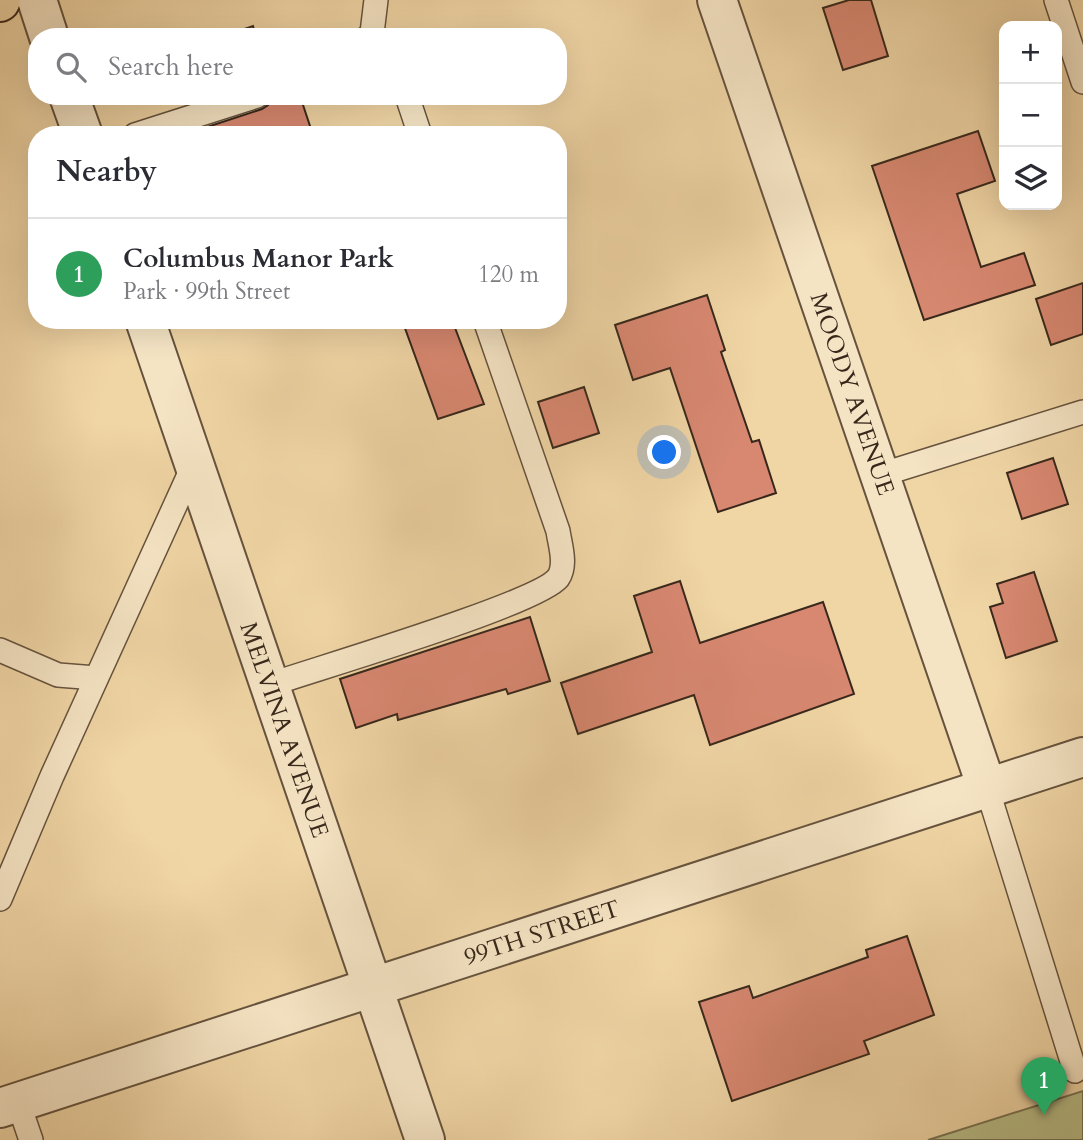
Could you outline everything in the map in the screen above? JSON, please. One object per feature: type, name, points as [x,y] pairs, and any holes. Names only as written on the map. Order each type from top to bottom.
[{"type":"street","points":[[37,0],[46,28]]},
{"type":"street","name":"MOODY AVENUE","points":[[717,0],[987,788]]},
{"type":"street","points":[[72,105],[80,126]]},
{"type":"street","name":"MELVINA AVENUE","points":[[148,329],[425,1140]]},
{"type":"street","name":"99TH STREET","points":[[9,1105],[1083,757]]},
{"type":"lane","points":[[373,28],[376,0]]},
{"type":"lane","points":[[1056,0],[1083,82]]},
{"type":"lane","points":[[163,126],[229,105]]},
{"type":"lane","points":[[410,105],[417,126]]},
{"type":"lane","points":[[269,685],[518,601],[557,579],[563,568],[558,531],[488,329]]},
{"type":"lane","points":[[880,475],[1083,412]]},
{"type":"lane","points":[[0,897],[194,464]]},
{"type":"lane","points":[[0,650],[58,675],[96,678]]},
{"type":"lane","points":[[987,788],[1075,1071]]},
{"type":"lane","points":[[9,1105],[31,1140]]},
{"type":"green space","points":[[1083,1091],[1083,1140],[928,1140]]},
{"type":"building","points":[[849,0],[871,0],[888,56],[843,70],[823,8]]},
{"type":"building","points":[[268,105],[303,105],[310,126],[210,126]]},
{"type":"building","points":[[978,131],[995,181],[957,194],[981,267],[1024,253],[1035,285],[924,320],[872,166]]},
{"type":"building","points":[[1083,283],[1083,334],[1051,345],[1036,299]]},
{"type":"building","points":[[707,295],[725,350],[721,352],[752,442],[759,440],[776,493],[718,512],[670,368],[633,380],[615,325]]},
{"type":"building","points":[[405,329],[455,329],[484,404],[438,419]]},
{"type":"building","points":[[584,387],[599,433],[553,448],[538,402]]},
{"type":"building","points":[[1053,458],[1068,504],[1022,519],[1007,473]]},
{"type":"building","points":[[1034,572],[1057,641],[1006,658],[990,607],[1003,603],[997,584]]},
{"type":"building","points":[[680,581],[700,643],[823,602],[854,694],[710,745],[694,695],[578,734],[561,683],[652,652],[634,596]]},
{"type":"building","points":[[530,617],[550,681],[508,694],[506,689],[398,720],[397,714],[356,728],[340,679]]},
{"type":"building","points":[[907,936],[934,1015],[864,1041],[869,1054],[732,1101],[699,1002],[749,986],[753,998],[868,957],[866,950]]},
{"type":"place","name":"Columbus Manor Park","points":[[1044,1115]]}]
